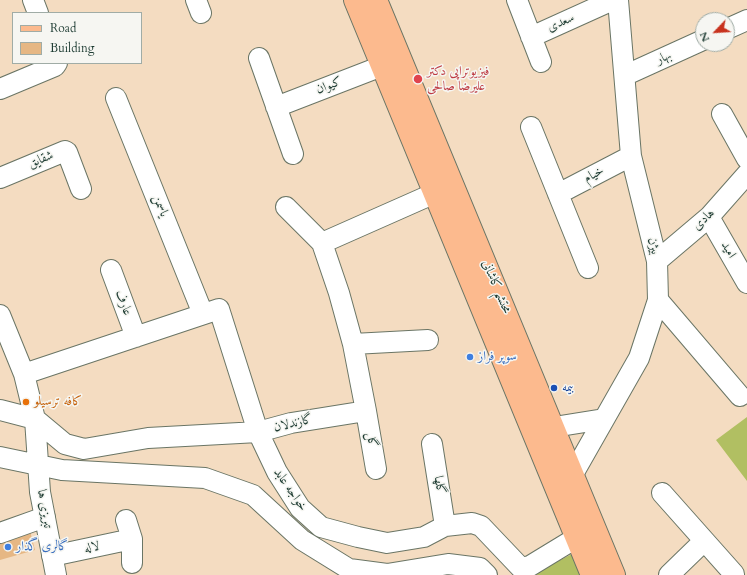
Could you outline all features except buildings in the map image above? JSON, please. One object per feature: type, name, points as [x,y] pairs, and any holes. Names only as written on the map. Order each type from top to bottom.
[{"type":"main road","name":"محتشم کاشانی","points":[[355,0],[592,575]]},
{"type":"main road","name":"محتشم کاشانی","points":[[376,0],[614,575]]},
{"type":"street","points":[[33,0],[38,12]]},
{"type":"street","points":[[517,0],[541,62]]},
{"type":"street","name":"سعدی","points":[[531,37],[613,0]]},
{"type":"street","name":"بیژن","points":[[573,474],[639,358],[658,300],[657,261],[630,156],[626,75],[618,0]]},
{"type":"street","points":[[735,25],[747,20]]},
{"type":"street","name":"بهار","points":[[626,75],[695,44]]},
{"type":"street","points":[[259,58],[293,154]]},
{"type":"street","points":[[0,89],[57,64]]},
{"type":"street","name":"کیوان","points":[[276,107],[382,66]]},
{"type":"street","name":"یاسمن","points":[[116,98],[203,314]]},
{"type":"street","points":[[722,114],[747,159]]},
{"type":"street","points":[[531,127],[588,268]]},
{"type":"street","name":"شقایق","points":[[0,178],[65,150],[81,189]]},
{"type":"street","name":"خیام","points":[[558,194],[630,156]]},
{"type":"street","name":"هادی","points":[[657,261],[709,217],[747,174]]},
{"type":"street","points":[[322,243],[435,193]]},
{"type":"street","points":[[286,207],[322,243],[339,293],[353,344],[366,411]]},
{"type":"street","name":"امید","points":[[709,217],[747,283]]},
{"type":"street","name":"عارف","points":[[111,270],[136,336]]},
{"type":"street","points":[[658,300],[740,396]]},
{"type":"street","name":"گازندلان","points":[[24,374],[217,309],[220,311],[258,432],[291,423],[366,411]]},
{"type":"street","name":"تبریزی ها","points":[[0,315],[24,374],[35,419],[37,466],[40,492],[54,566]]},
{"type":"street","points":[[353,344],[428,340]]},
{"type":"street","points":[[0,410],[35,419],[65,444],[84,449],[148,438],[258,432]]},
{"type":"street","name":"گل","points":[[366,411],[376,469]]},
{"type":"street","points":[[554,427],[604,419]]},
{"type":"street","name":"خواجه عابد","points":[[258,432],[277,472],[300,508],[321,527],[387,543],[424,537],[445,526],[472,523],[481,526],[521,568],[530,566],[576,538]]},
{"type":"street","name":"گلها","points":[[432,444],[445,526]]},
{"type":"street","name":"خواجه عابد","points":[[0,457],[37,466],[108,474],[205,478],[253,495],[302,540],[349,569],[387,574],[422,571],[448,564],[480,568],[487,575]]},
{"type":"street","points":[[662,493],[734,574]]},
{"type":"street","points":[[0,533],[45,517]]},
{"type":"street","points":[[126,520],[132,540],[132,563]]},
{"type":"street","points":[[422,571],[424,537]]},
{"type":"street","name":"لاله","points":[[54,566],[132,540]]},
{"type":"street","points":[[669,575],[704,541]]},
{"type":"green space","points":[[747,417],[747,481],[716,440]]},
{"type":"green space","points":[[572,554],[580,575],[531,575]]},
{"type":"place","name":"فیزیوتراپی دکتر علیرضا صالحی","points":[[418,79]]},
{"type":"place","name":"سوپر فراز","points":[[470,357]]},
{"type":"place","name":"بیمه","points":[[554,388]]},
{"type":"place","name":"کافه ترسیلو","points":[[26,402]]},
{"type":"place","name":"گالری گذار","points":[[8,547]]}]
